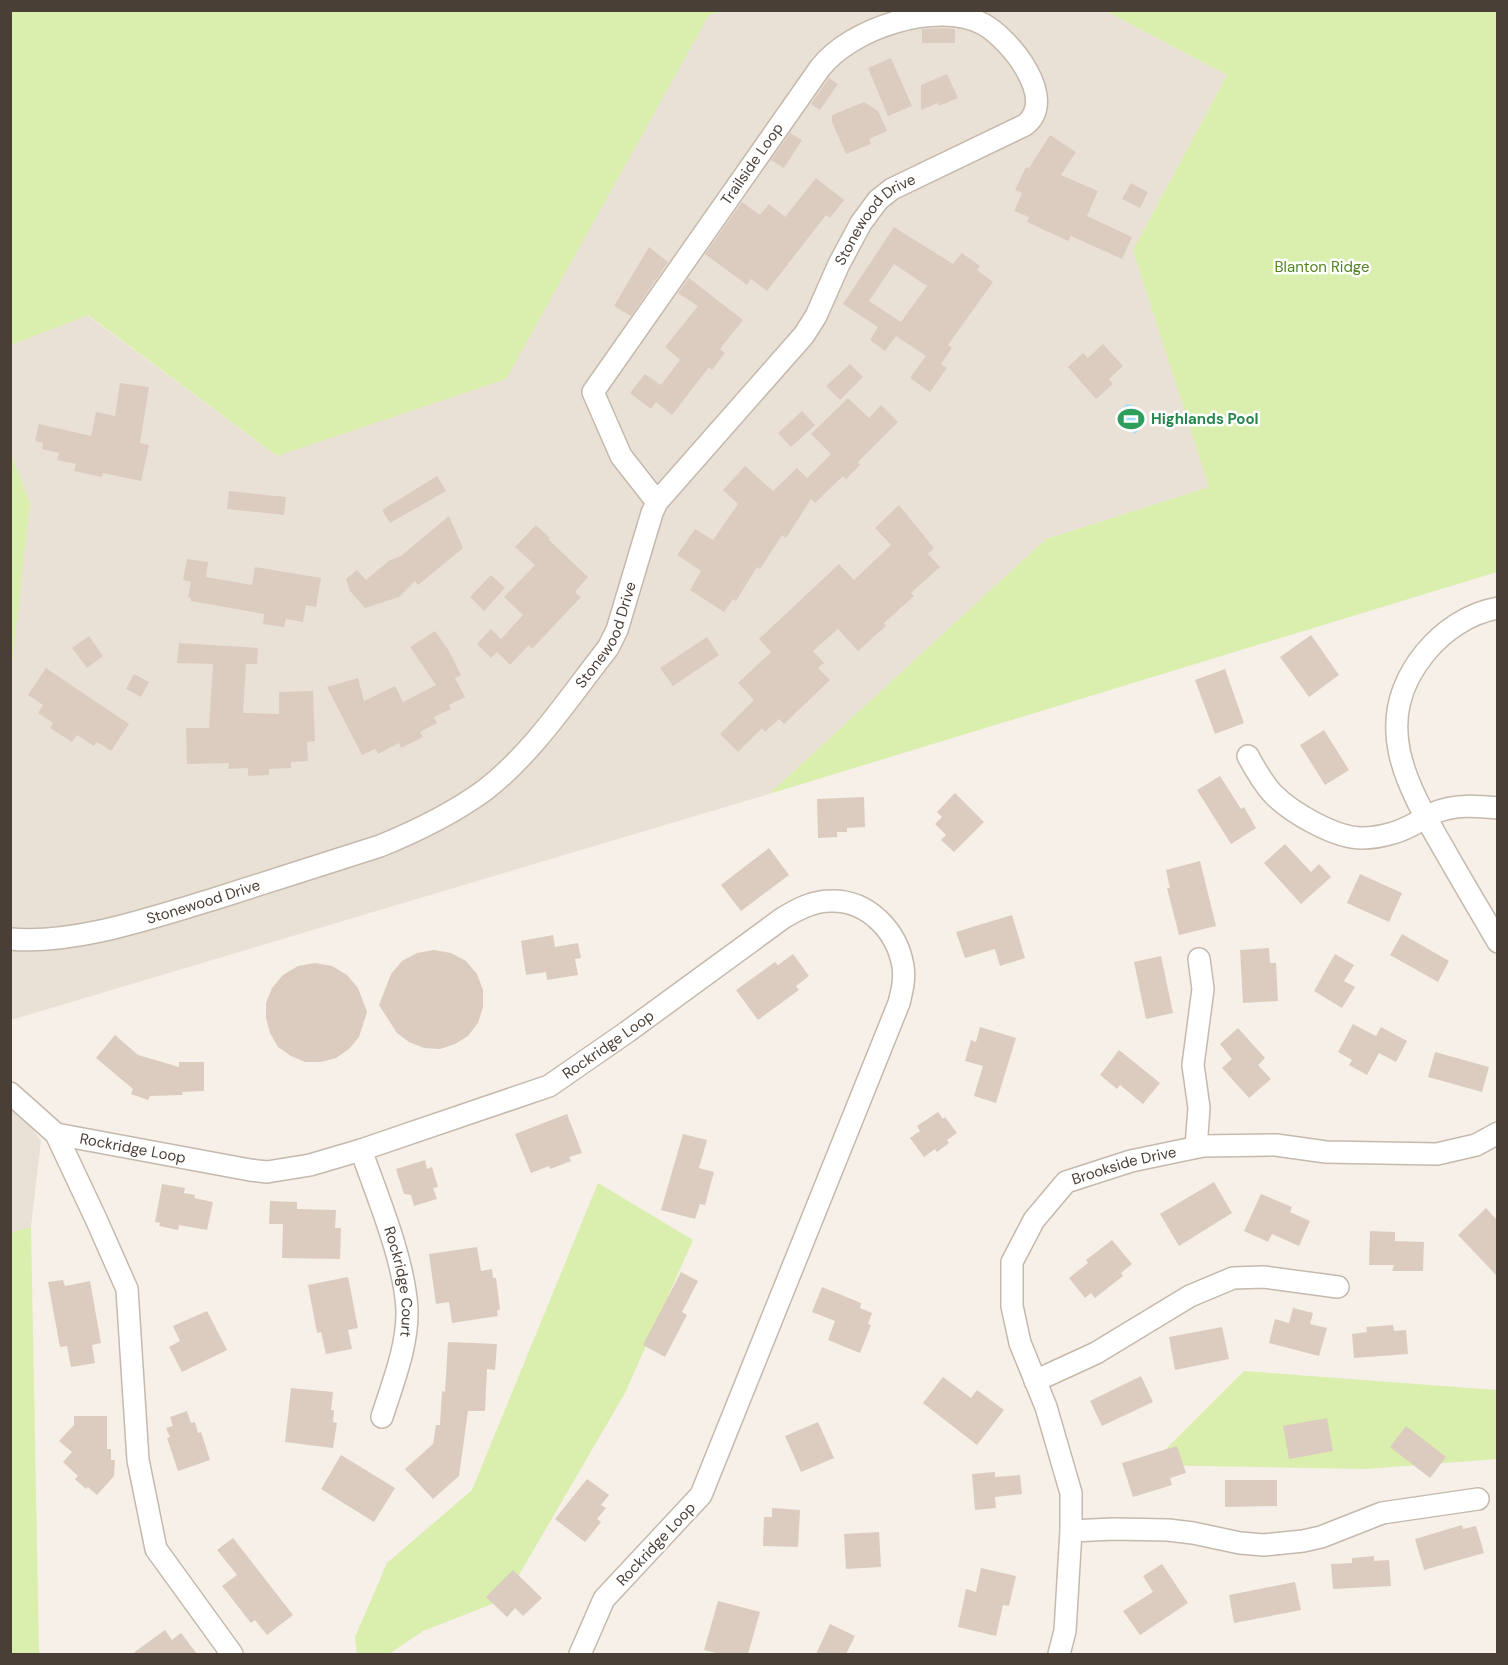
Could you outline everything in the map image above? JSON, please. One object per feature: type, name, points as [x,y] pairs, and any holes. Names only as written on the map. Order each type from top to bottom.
[{"type":"street","name":"Trailside Loop","points":[[657,502],[621,456],[593,392],[826,61],[858,37],[892,23],[935,14],[951,14],[969,18],[982,23],[1013,48],[1035,90],[1037,98],[1035,112]]},
{"type":"street","name":"Stonewood Drive","points":[[10,939],[59,937],[109,929],[380,846],[413,833],[453,812],[487,788],[527,750],[608,648],[616,630],[657,502],[804,335],[816,316],[851,241],[878,200],[892,189],[1025,125],[1035,112]]},
{"type":"street","points":[[1497,608],[1467,619],[1436,642],[1414,669],[1401,700],[1397,724],[1398,751],[1412,790],[1497,942]]},
{"type":"street","points":[[1248,756],[1265,784],[1285,804],[1318,824],[1345,835],[1360,838],[1377,837],[1406,829],[1444,810],[1457,807],[1497,808]]},
{"type":"street","name":"Rockridge Loop","points":[[56,1134],[267,1172],[309,1165],[361,1150],[549,1086],[783,918],[801,908],[832,901],[852,905],[883,923],[893,938],[903,968],[903,985],[898,1003],[700,1496],[604,1599],[580,1654]]},
{"type":"street","points":[[1196,1148],[1199,1108],[1193,1065],[1203,989],[1199,959]]},
{"type":"street","points":[[10,1093],[56,1134]]},
{"type":"street","name":"Brookside Drive","points":[[1059,1654],[1065,1631],[1071,1492],[1046,1407],[1020,1343],[1011,1306],[1012,1262],[1034,1220],[1066,1182],[1131,1161],[1196,1148],[1276,1145],[1326,1152],[1437,1154],[1476,1145],[1497,1133]]},
{"type":"street","name":"Rockridge Loop","points":[[56,1134],[127,1289],[138,1460],[156,1549],[232,1654]]},
{"type":"street","points":[[83,1192],[78,1155],[87,1149],[119,1146]]},
{"type":"street","name":"Rockridge Court","points":[[361,1150],[398,1260],[407,1310],[402,1354],[382,1417]]},
{"type":"street","points":[[1035,1381],[1096,1353],[1190,1296],[1233,1278],[1264,1277],[1338,1287]]},
{"type":"street","points":[[1071,1531],[1168,1530],[1264,1545],[1321,1537],[1382,1513],[1478,1499]]},
{"type":"shaded area","points":[[723,11],[1106,11],[1227,75],[1133,250],[1210,487],[1046,539],[769,794],[11,1020],[10,673],[30,503],[11,453],[11,345],[87,315],[277,456],[709,15]]},
{"type":"shaded area","points":[[10,1103],[41,1141],[31,1227],[11,1233]]},
{"type":"green space","points":[[11,10],[723,11],[709,15],[506,379],[277,456],[88,315],[11,345]]},
{"type":"green space","name":"Blanton Ridge","points":[[1106,11],[1497,11],[1497,572],[769,794],[1046,539],[1209,487],[1133,250],[1227,75]]},
{"type":"green space","points":[[11,453],[30,503],[11,673]]},
{"type":"green space","points":[[598,1183],[693,1240],[625,1393],[505,1599],[423,1631],[389,1654],[357,1654],[355,1637],[387,1563],[472,1490]]},
{"type":"green space","points":[[31,1227],[39,1654],[11,1654],[10,1233]]},
{"type":"green space","points":[[1244,1371],[1497,1390],[1497,1459],[1366,1469],[1150,1465]]},
{"type":"water","name":"Highlands Pool","points":[[1127,404],[1135,406],[1135,413],[1145,425],[1135,434],[1116,413]]},
{"type":"building","points":[[922,29],[955,29],[955,43],[922,43]]},
{"type":"building","points":[[891,58],[912,106],[888,116],[868,68]]},
{"type":"building","points":[[947,74],[958,98],[921,110],[921,85]]},
{"type":"building","points":[[829,78],[838,84],[820,110],[811,104]]},
{"type":"building","points":[[864,102],[878,111],[887,131],[869,139],[871,144],[846,154],[832,122],[832,115]]},
{"type":"building","points":[[790,133],[802,140],[784,168],[771,160]]},
{"type":"building","points":[[1050,135],[1076,152],[1061,175],[1098,191],[1087,216],[1132,237],[1122,259],[1071,236],[1068,241],[1027,222],[1029,217],[1014,211],[1022,193],[1015,190],[1026,167],[1029,168]]},
{"type":"building","points":[[816,178],[844,200],[830,218],[826,215],[767,291],[751,279],[747,285],[705,254],[742,202],[760,215],[769,204],[785,217]]},
{"type":"building","points":[[1131,183],[1148,192],[1140,208],[1122,199]]},
{"type":"building","points":[[894,227],[953,264],[962,253],[980,266],[977,270],[993,282],[948,345],[952,348],[941,364],[947,368],[930,392],[910,378],[926,356],[896,336],[885,351],[870,340],[878,327],[843,304]],"holes":[[[894,264],[927,286],[901,322],[869,301]]]},
{"type":"building","points":[[649,247],[668,262],[631,316],[614,306]]},
{"type":"building","points":[[689,278],[743,320],[720,349],[725,353],[712,370],[709,367],[672,415],[656,402],[651,409],[630,393],[645,374],[661,385],[680,360],[665,347],[698,306],[678,293]]},
{"type":"building","points":[[1103,344],[1123,366],[1109,379],[1113,384],[1096,399],[1068,367],[1083,353],[1088,358]]},
{"type":"building","points":[[850,364],[863,377],[840,400],[826,386]]},
{"type":"building","points":[[120,383],[149,387],[140,443],[149,445],[141,481],[103,473],[102,477],[74,471],[76,464],[57,460],[59,453],[42,449],[43,443],[35,441],[39,424],[91,436],[96,412],[115,416]]},
{"type":"building","points":[[848,398],[869,418],[881,405],[898,422],[858,462],[860,465],[846,479],[843,476],[815,503],[811,499],[786,538],[782,535],[760,569],[757,567],[736,601],[733,599],[724,612],[690,590],[701,571],[677,555],[695,529],[713,540],[738,504],[723,490],[745,466],[773,491],[797,468],[807,478],[831,454],[811,434]]},
{"type":"building","points":[[802,411],[815,425],[791,447],[778,433]]},
{"type":"building","points":[[437,476],[446,491],[390,523],[382,510]]},
{"type":"building","points":[[229,491],[286,497],[284,515],[227,509]]},
{"type":"building","points":[[899,505],[934,548],[928,554],[940,567],[911,593],[914,596],[858,651],[838,629],[813,651],[824,663],[818,668],[830,680],[784,724],[779,719],[765,732],[762,728],[738,752],[720,734],[754,700],[738,683],[771,652],[759,639],[839,564],[854,580],[891,545],[875,528]]},
{"type":"building","points":[[449,516],[463,548],[418,585],[415,581],[399,597],[365,608],[350,591],[346,579],[357,570],[366,580],[390,560],[401,556]]},
{"type":"building","points":[[536,525],[588,577],[575,592],[581,597],[532,649],[529,645],[510,665],[497,652],[491,658],[477,644],[491,629],[501,639],[523,615],[504,597],[535,565],[515,547]]},
{"type":"building","points":[[187,559],[208,562],[206,577],[252,585],[255,567],[321,578],[316,607],[306,605],[303,622],[286,619],[284,627],[263,624],[264,614],[191,601],[188,597],[191,582],[183,580]]},
{"type":"building","points":[[491,575],[505,588],[484,611],[470,597]]},
{"type":"building","points":[[435,631],[449,651],[461,675],[455,678],[465,697],[449,705],[451,709],[434,717],[437,723],[420,732],[423,737],[401,748],[399,743],[378,754],[375,749],[362,755],[327,687],[358,678],[364,701],[395,686],[403,702],[436,685],[410,647]]},
{"type":"building","points":[[1311,635],[1339,675],[1309,697],[1280,657]]},
{"type":"building","points":[[89,636],[103,656],[87,668],[72,648]]},
{"type":"building","points":[[707,637],[719,655],[673,686],[660,668]]},
{"type":"building","points":[[179,643],[258,648],[257,664],[246,664],[243,713],[279,714],[279,692],[313,691],[315,741],[307,742],[308,761],[291,762],[291,768],[269,769],[269,775],[248,776],[248,768],[228,769],[229,763],[187,764],[186,728],[209,728],[213,664],[177,663]]},
{"type":"building","points":[[46,668],[129,724],[111,751],[97,742],[94,746],[77,735],[72,742],[50,728],[53,723],[38,713],[43,705],[28,695]]},
{"type":"building","points":[[1225,669],[1244,723],[1215,734],[1195,680]]},
{"type":"building","points":[[134,674],[149,682],[141,697],[126,689]]},
{"type":"building","points":[[1324,730],[1349,770],[1325,785],[1300,745]]},
{"type":"building","points":[[1220,776],[1241,809],[1244,807],[1256,828],[1231,844],[1197,790]]},
{"type":"building","points":[[955,793],[984,822],[954,852],[941,840],[946,835],[935,824],[942,817],[937,812]]},
{"type":"building","points":[[864,797],[865,827],[847,828],[847,832],[837,832],[837,837],[818,838],[817,799]]},
{"type":"building","points":[[1285,844],[1311,872],[1319,864],[1331,877],[1301,904],[1264,863]]},
{"type":"building","points":[[769,848],[789,875],[741,911],[721,885]]},
{"type":"building","points":[[1200,861],[1216,926],[1179,935],[1167,888],[1170,888],[1166,870]]},
{"type":"building","points":[[1360,874],[1402,893],[1389,922],[1347,903]]},
{"type":"building","points":[[1012,915],[1025,958],[1000,966],[995,949],[965,958],[956,932]]},
{"type":"building","points":[[1402,934],[1449,961],[1438,982],[1390,955]]},
{"type":"building","points":[[553,935],[555,947],[578,943],[581,958],[575,959],[578,975],[547,980],[546,972],[526,975],[521,941]]},
{"type":"building","points":[[1269,948],[1270,963],[1276,963],[1278,1001],[1243,1003],[1240,950]]},
{"type":"building","points":[[434,950],[451,953],[466,961],[477,974],[483,990],[483,1007],[478,1023],[468,1036],[440,1049],[424,1048],[409,1042],[397,1033],[379,1005],[391,974],[402,961],[417,953]]},
{"type":"building","points":[[793,954],[809,976],[796,986],[799,990],[758,1020],[736,990],[775,962],[778,965]]},
{"type":"building","points":[[1335,954],[1354,965],[1344,981],[1355,987],[1342,1008],[1314,991]]},
{"type":"building","points":[[1161,956],[1173,1013],[1146,1019],[1134,962]]},
{"type":"building","points":[[315,963],[332,966],[347,975],[358,988],[367,1012],[359,1037],[349,1049],[336,1058],[321,1062],[305,1062],[278,1047],[270,1033],[266,1018],[266,1003],[272,988],[283,975],[298,966]]},
{"type":"building","points":[[1353,1024],[1376,1036],[1381,1027],[1407,1041],[1396,1062],[1379,1053],[1367,1075],[1349,1065],[1352,1060],[1338,1052]]},
{"type":"building","points":[[980,1027],[1016,1038],[996,1103],[974,1096],[983,1066],[965,1061],[971,1040],[976,1042]]},
{"type":"building","points":[[1238,1028],[1265,1058],[1258,1065],[1271,1079],[1249,1098],[1222,1068],[1232,1059],[1220,1044]]},
{"type":"building","points":[[115,1035],[138,1055],[179,1067],[179,1062],[204,1062],[204,1091],[182,1092],[183,1095],[150,1096],[148,1100],[131,1094],[133,1089],[96,1058]]},
{"type":"building","points":[[1119,1050],[1160,1083],[1143,1104],[1120,1085],[1117,1089],[1100,1075]]},
{"type":"building","points":[[1435,1052],[1489,1067],[1482,1092],[1428,1077]]},
{"type":"building","points":[[938,1112],[943,1119],[945,1117],[957,1133],[947,1140],[949,1143],[937,1152],[935,1149],[924,1157],[910,1138],[920,1131],[917,1126]]},
{"type":"building","points":[[567,1114],[582,1153],[569,1157],[571,1161],[531,1173],[515,1134]]},
{"type":"building","points":[[683,1134],[707,1140],[699,1168],[714,1172],[705,1205],[700,1204],[695,1219],[661,1210]]},
{"type":"building","points":[[425,1160],[427,1169],[432,1167],[438,1187],[433,1188],[437,1199],[414,1206],[411,1195],[404,1194],[396,1169]]},
{"type":"building","points":[[1214,1182],[1232,1213],[1179,1246],[1160,1214]]},
{"type":"building","points":[[162,1184],[185,1188],[184,1193],[195,1195],[194,1198],[213,1202],[207,1230],[179,1225],[178,1230],[159,1226],[160,1223],[155,1222]]},
{"type":"building","points":[[1261,1194],[1292,1207],[1290,1212],[1310,1221],[1299,1246],[1272,1234],[1268,1242],[1244,1231]]},
{"type":"building","points":[[270,1201],[297,1202],[297,1209],[336,1210],[335,1228],[341,1228],[340,1259],[282,1258],[283,1224],[269,1224]]},
{"type":"building","points":[[1486,1208],[1497,1220],[1497,1276],[1458,1235]]},
{"type":"building","points":[[1370,1231],[1395,1232],[1395,1241],[1424,1242],[1423,1271],[1392,1271],[1394,1265],[1369,1265]]},
{"type":"building","points":[[1112,1240],[1132,1264],[1121,1273],[1123,1276],[1095,1298],[1091,1293],[1085,1298],[1069,1278],[1088,1263],[1086,1260]]},
{"type":"building","points":[[477,1247],[481,1271],[492,1269],[493,1278],[496,1278],[500,1309],[497,1311],[498,1316],[452,1323],[449,1302],[436,1304],[429,1254]]},
{"type":"building","points":[[681,1272],[698,1281],[682,1312],[687,1315],[665,1357],[643,1345]]},
{"type":"building","points":[[348,1277],[358,1328],[348,1330],[352,1349],[326,1354],[321,1332],[317,1333],[308,1285]]},
{"type":"building","points":[[63,1280],[65,1286],[90,1281],[101,1343],[92,1345],[95,1363],[71,1367],[67,1346],[60,1347],[48,1282]]},
{"type":"building","points":[[822,1287],[861,1303],[860,1308],[872,1313],[868,1324],[871,1325],[860,1353],[828,1340],[835,1321],[812,1312]]},
{"type":"building","points":[[1293,1308],[1313,1313],[1310,1324],[1327,1328],[1319,1356],[1269,1343],[1275,1319],[1289,1323]]},
{"type":"building","points":[[207,1311],[227,1350],[182,1372],[169,1347],[180,1341],[173,1326]]},
{"type":"building","points":[[1393,1325],[1394,1331],[1406,1330],[1408,1354],[1354,1358],[1352,1334],[1367,1332],[1366,1327]]},
{"type":"building","points":[[1222,1327],[1229,1359],[1175,1370],[1169,1337]]},
{"type":"building","points":[[448,1342],[497,1344],[495,1370],[487,1369],[485,1411],[468,1411],[459,1476],[433,1499],[405,1469],[433,1444],[436,1425],[440,1425],[442,1391],[445,1392]]},
{"type":"building","points":[[1141,1376],[1153,1402],[1102,1426],[1090,1401]]},
{"type":"building","points":[[943,1377],[971,1398],[977,1390],[1004,1410],[977,1445],[923,1403]]},
{"type":"building","points":[[291,1388],[333,1392],[331,1410],[334,1410],[333,1422],[337,1423],[333,1448],[285,1442]]},
{"type":"building","points":[[187,1411],[191,1423],[195,1422],[198,1433],[201,1432],[210,1460],[178,1471],[166,1428],[173,1426],[170,1417]]},
{"type":"building","points":[[74,1416],[107,1416],[107,1449],[111,1449],[111,1460],[115,1460],[114,1476],[97,1495],[75,1479],[78,1476],[63,1462],[72,1452],[59,1441],[74,1425]]},
{"type":"building","points":[[1327,1418],[1333,1451],[1289,1459],[1283,1426]]},
{"type":"building","points":[[818,1422],[834,1458],[801,1472],[785,1436]]},
{"type":"building","points":[[1406,1426],[1446,1457],[1430,1478],[1390,1447]]},
{"type":"building","points":[[1177,1446],[1186,1473],[1170,1478],[1172,1485],[1133,1497],[1122,1463]]},
{"type":"building","points":[[341,1455],[395,1488],[374,1522],[321,1489]]},
{"type":"building","points":[[995,1472],[995,1477],[1020,1475],[1022,1494],[995,1497],[996,1508],[975,1510],[972,1474]]},
{"type":"building","points":[[587,1479],[609,1495],[601,1505],[606,1508],[597,1519],[601,1522],[585,1542],[555,1519]]},
{"type":"building","points":[[1225,1480],[1277,1480],[1277,1506],[1225,1507]]},
{"type":"building","points":[[772,1508],[800,1510],[798,1547],[763,1546],[764,1517],[772,1517]]},
{"type":"building","points":[[1462,1525],[1463,1529],[1476,1526],[1484,1553],[1424,1570],[1415,1539]]},
{"type":"building","points":[[879,1532],[881,1567],[846,1569],[844,1534]]},
{"type":"building","points":[[233,1538],[293,1615],[267,1635],[255,1620],[251,1623],[222,1586],[237,1575],[217,1550]]},
{"type":"building","points":[[1374,1556],[1374,1561],[1389,1560],[1391,1586],[1333,1589],[1331,1564],[1352,1563],[1352,1558]]},
{"type":"building","points":[[1162,1564],[1188,1603],[1140,1635],[1123,1611],[1153,1592],[1143,1576]]},
{"type":"building","points":[[981,1568],[1016,1576],[1009,1606],[1003,1605],[996,1636],[958,1627],[966,1589],[976,1592]]},
{"type":"building","points":[[513,1570],[542,1598],[523,1616],[515,1608],[507,1617],[486,1597]]},
{"type":"building","points":[[1295,1582],[1301,1610],[1234,1623],[1229,1595]]},
{"type":"building","points":[[718,1601],[760,1612],[748,1654],[720,1654],[704,1650]]},
{"type":"building","points":[[830,1624],[855,1636],[846,1654],[816,1654]]},
{"type":"building","points":[[165,1630],[172,1640],[181,1633],[197,1654],[132,1654]]},
{"type":"place","name":"Highlands Pool","points":[[1131,419]]}]
